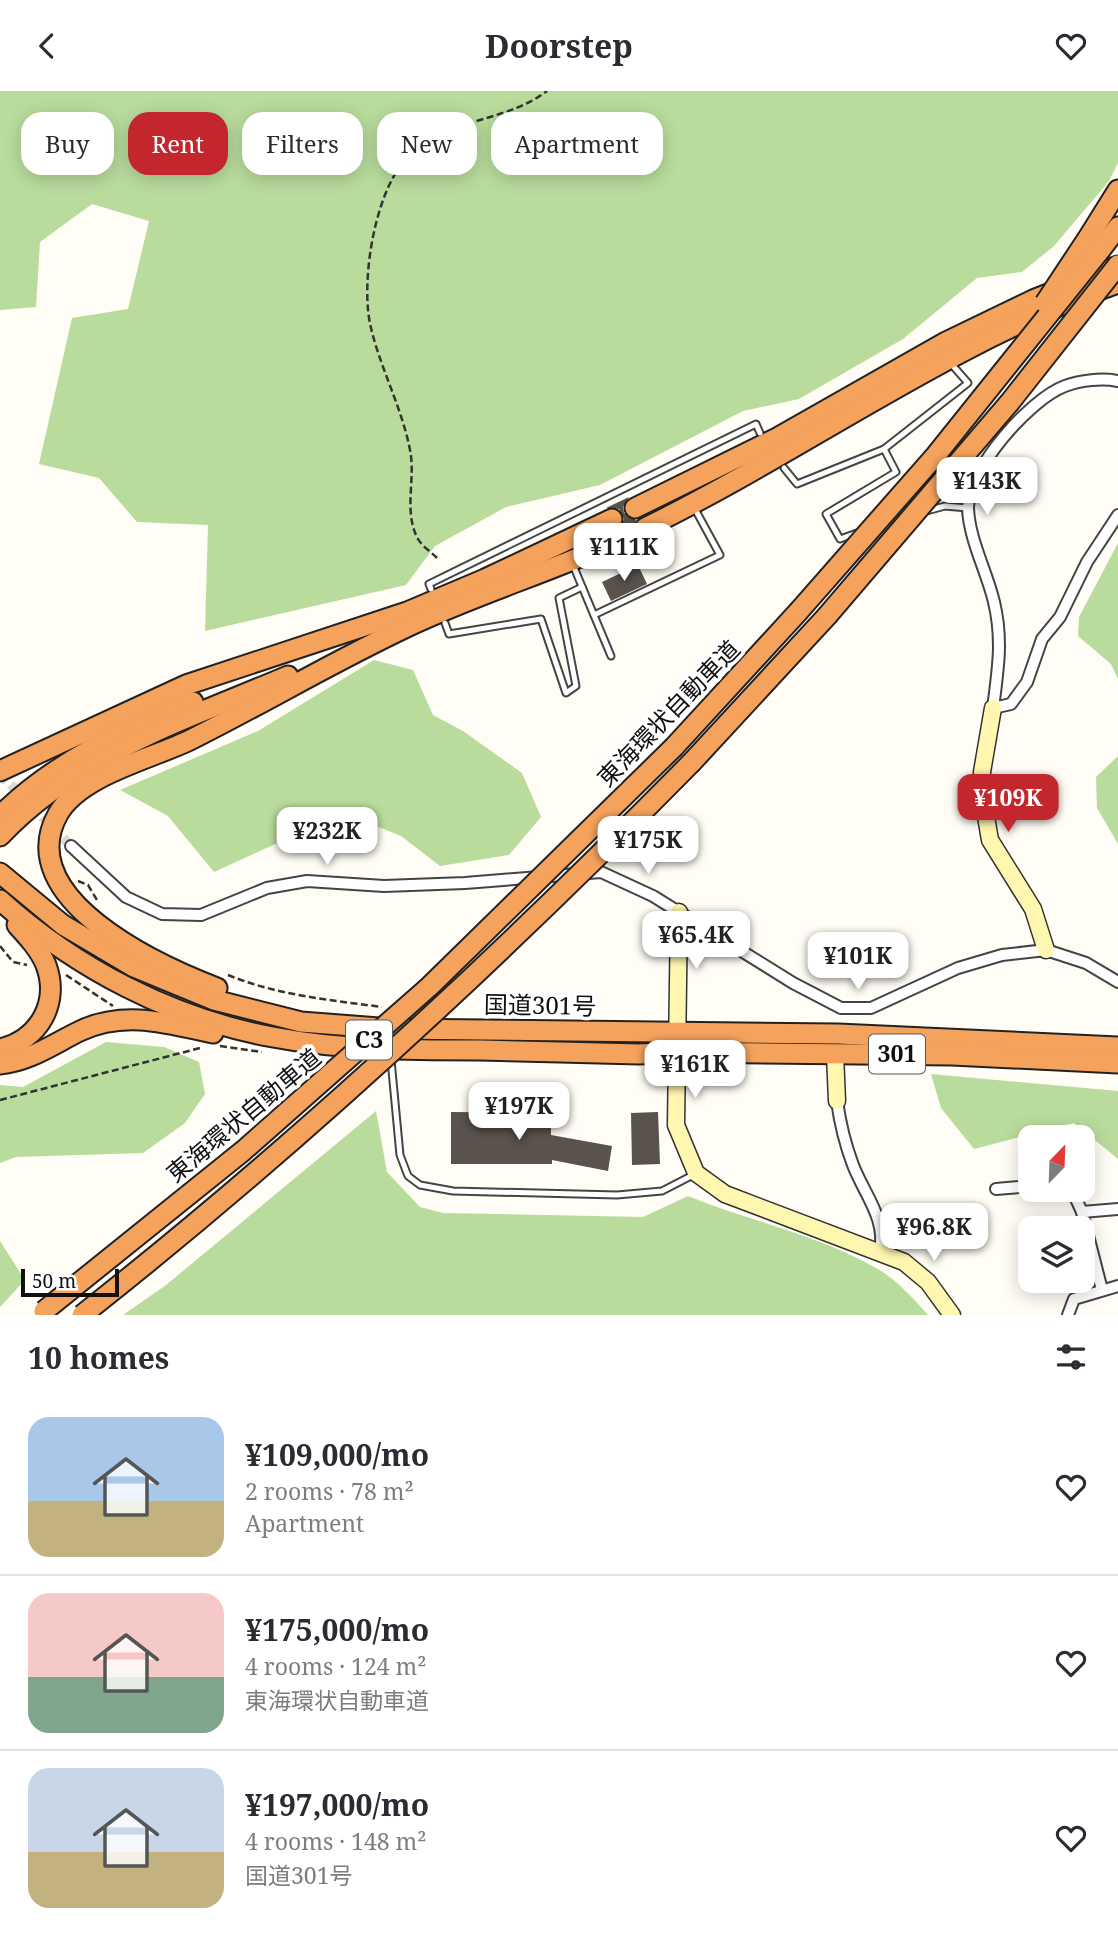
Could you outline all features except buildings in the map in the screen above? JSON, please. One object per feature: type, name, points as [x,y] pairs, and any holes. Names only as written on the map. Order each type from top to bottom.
[{"type":"highway","points":[[1095,244],[1118,190]]},
{"type":"highway","name":"東海環状自動車道","points":[[42,1313],[243,1151],[411,1003],[674,747],[798,613],[936,455],[1095,244],[1118,227]]},
{"type":"highway","points":[[635,508],[766,444],[946,342],[1033,300],[1118,265]]},
{"type":"highway","name":"東海環状自動車道","points":[[82,1315],[262,1168],[439,1011],[692,762],[827,617],[969,451],[1118,265]]},
{"type":"highway","points":[[1070,327],[1118,272]]},
{"type":"highway","points":[[645,528],[693,505],[952,355],[1024,321],[1118,283]]},
{"type":"highway","points":[[0,836],[44,794],[107,755],[409,618],[612,519]]},
{"type":"highway","points":[[0,771],[186,684],[409,618],[572,562],[622,539]]},
{"type":"highway","points":[[0,816],[47,775],[100,743],[409,618]]},
{"type":"highway","points":[[409,618],[194,738],[90,784],[64,804],[57,816],[49,843],[50,857],[59,884],[92,919],[136,948],[195,979],[265,1005],[320,1018],[453,1029]]},
{"type":"highway","name":"国道301号","points":[[0,873],[63,925],[110,955],[160,979],[214,1000],[271,1017],[360,1028],[677,1030],[976,1039],[1118,1047]]},
{"type":"highway","name":"国道301号","points":[[0,900],[85,963],[174,1007],[261,1035],[353,1048],[639,1054],[676,1052],[952,1055],[1118,1063]]},
{"type":"highway","points":[[0,909],[37,950],[45,963],[51,989],[50,1001],[40,1024],[22,1041],[0,1049]]},
{"type":"highway","points":[[0,1064],[29,1057],[96,1024],[128,1018],[268,1043],[353,1048]]},
{"type":"street","points":[[1046,950],[1033,909],[990,840],[982,793],[982,772],[1002,643],[994,601],[968,507],[976,478],[1028,408],[1065,386],[1104,379],[1118,381]]},
{"type":"street","points":[[993,708],[1011,704],[1027,682],[1042,639],[1065,609],[1087,562],[1118,515]]},
{"type":"street","points":[[71,846],[126,897],[162,914],[201,915],[267,888],[307,881],[384,886],[466,883],[601,872],[679,912],[793,983],[841,1008],[871,1008],[958,968],[1002,954],[1046,950],[1086,963],[1118,982]]},
{"type":"street","points":[[679,912],[676,1125],[696,1173],[724,1194],[904,1262],[928,1282],[952,1315]]},
{"type":"street","points":[[835,1053],[840,1124],[853,1165],[879,1218],[883,1238],[880,1252]]},
{"type":"street","points":[[996,1189],[1018,1186]]},
{"type":"street","points":[[1077,1202],[1102,1290]]},
{"type":"street","points":[[1082,1212],[1118,1209]]},
{"type":"street","points":[[1068,1315],[1074,1299],[1118,1286]]},
{"type":"lane","points":[[784,468],[797,484],[884,449],[968,383],[954,367]]},
{"type":"lane","points":[[431,590],[429,584],[756,424],[761,433]]},
{"type":"lane","points":[[884,449],[896,472],[826,514],[840,539],[945,506],[968,507]]},
{"type":"lane","points":[[594,615],[720,555],[693,505]]},
{"type":"lane","points":[[563,542],[611,656]]},
{"type":"lane","points":[[445,623],[449,634],[541,619],[566,693],[576,686],[559,598],[582,587]]},
{"type":"lane","points":[[391,1049],[400,1155],[408,1176],[420,1185],[453,1191],[617,1195],[662,1191],[696,1173]]},
{"type":"path","points":[[437,558],[418,540],[411,516],[413,483],[410,451],[398,404],[370,326],[368,278],[375,229],[389,187],[404,161],[423,143],[453,127],[522,106],[547,91]]},
{"type":"path","points":[[75,879],[88,885],[100,904]]},
{"type":"path","points":[[0,946],[13,962],[37,967]]},
{"type":"path","points":[[61,972],[115,1008]]},
{"type":"path","points":[[228,975],[276,991],[385,1007],[385,1012]]},
{"type":"path","points":[[0,1100],[211,1045]]},
{"type":"green space","points":[[0,91],[1118,91],[1118,163],[1109,181],[1054,246],[1022,272],[977,278],[903,339],[799,399],[743,411],[600,485],[506,507],[435,546],[406,585],[205,631],[208,525],[137,522],[99,478],[39,464],[72,318],[128,309],[149,221],[92,204],[40,242],[36,307],[0,310]]},
{"type":"green space","points":[[1118,543],[1118,679],[1111,664],[1078,636],[1079,617]]},
{"type":"green space","points":[[374,660],[413,670],[433,715],[463,731],[522,773],[541,817],[509,855],[440,866],[401,836],[329,807],[286,839],[214,872],[168,816],[120,790],[258,731]]},
{"type":"green space","points":[[1118,756],[1118,844],[1097,808],[1096,777]]},
{"type":"green space","points":[[106,1042],[164,1047],[199,1062],[205,1094],[185,1123],[143,1153],[16,1157],[0,1163],[0,1085],[23,1087]]},
{"type":"green space","points":[[931,1074],[1118,1091],[1118,1159],[1096,1141],[1096,1125],[1074,1123],[1018,1125],[1018,1138],[974,1149],[941,1108]]},
{"type":"green space","points":[[376,1111],[387,1172],[420,1207],[443,1213],[643,1217],[688,1196],[808,1237],[854,1256],[890,1278],[928,1315],[123,1315],[166,1285]]},
{"type":"green space","points":[[0,1241],[25,1280],[0,1307]]},
{"type":"tunnel","points":[[0,774],[71,846]]}]
